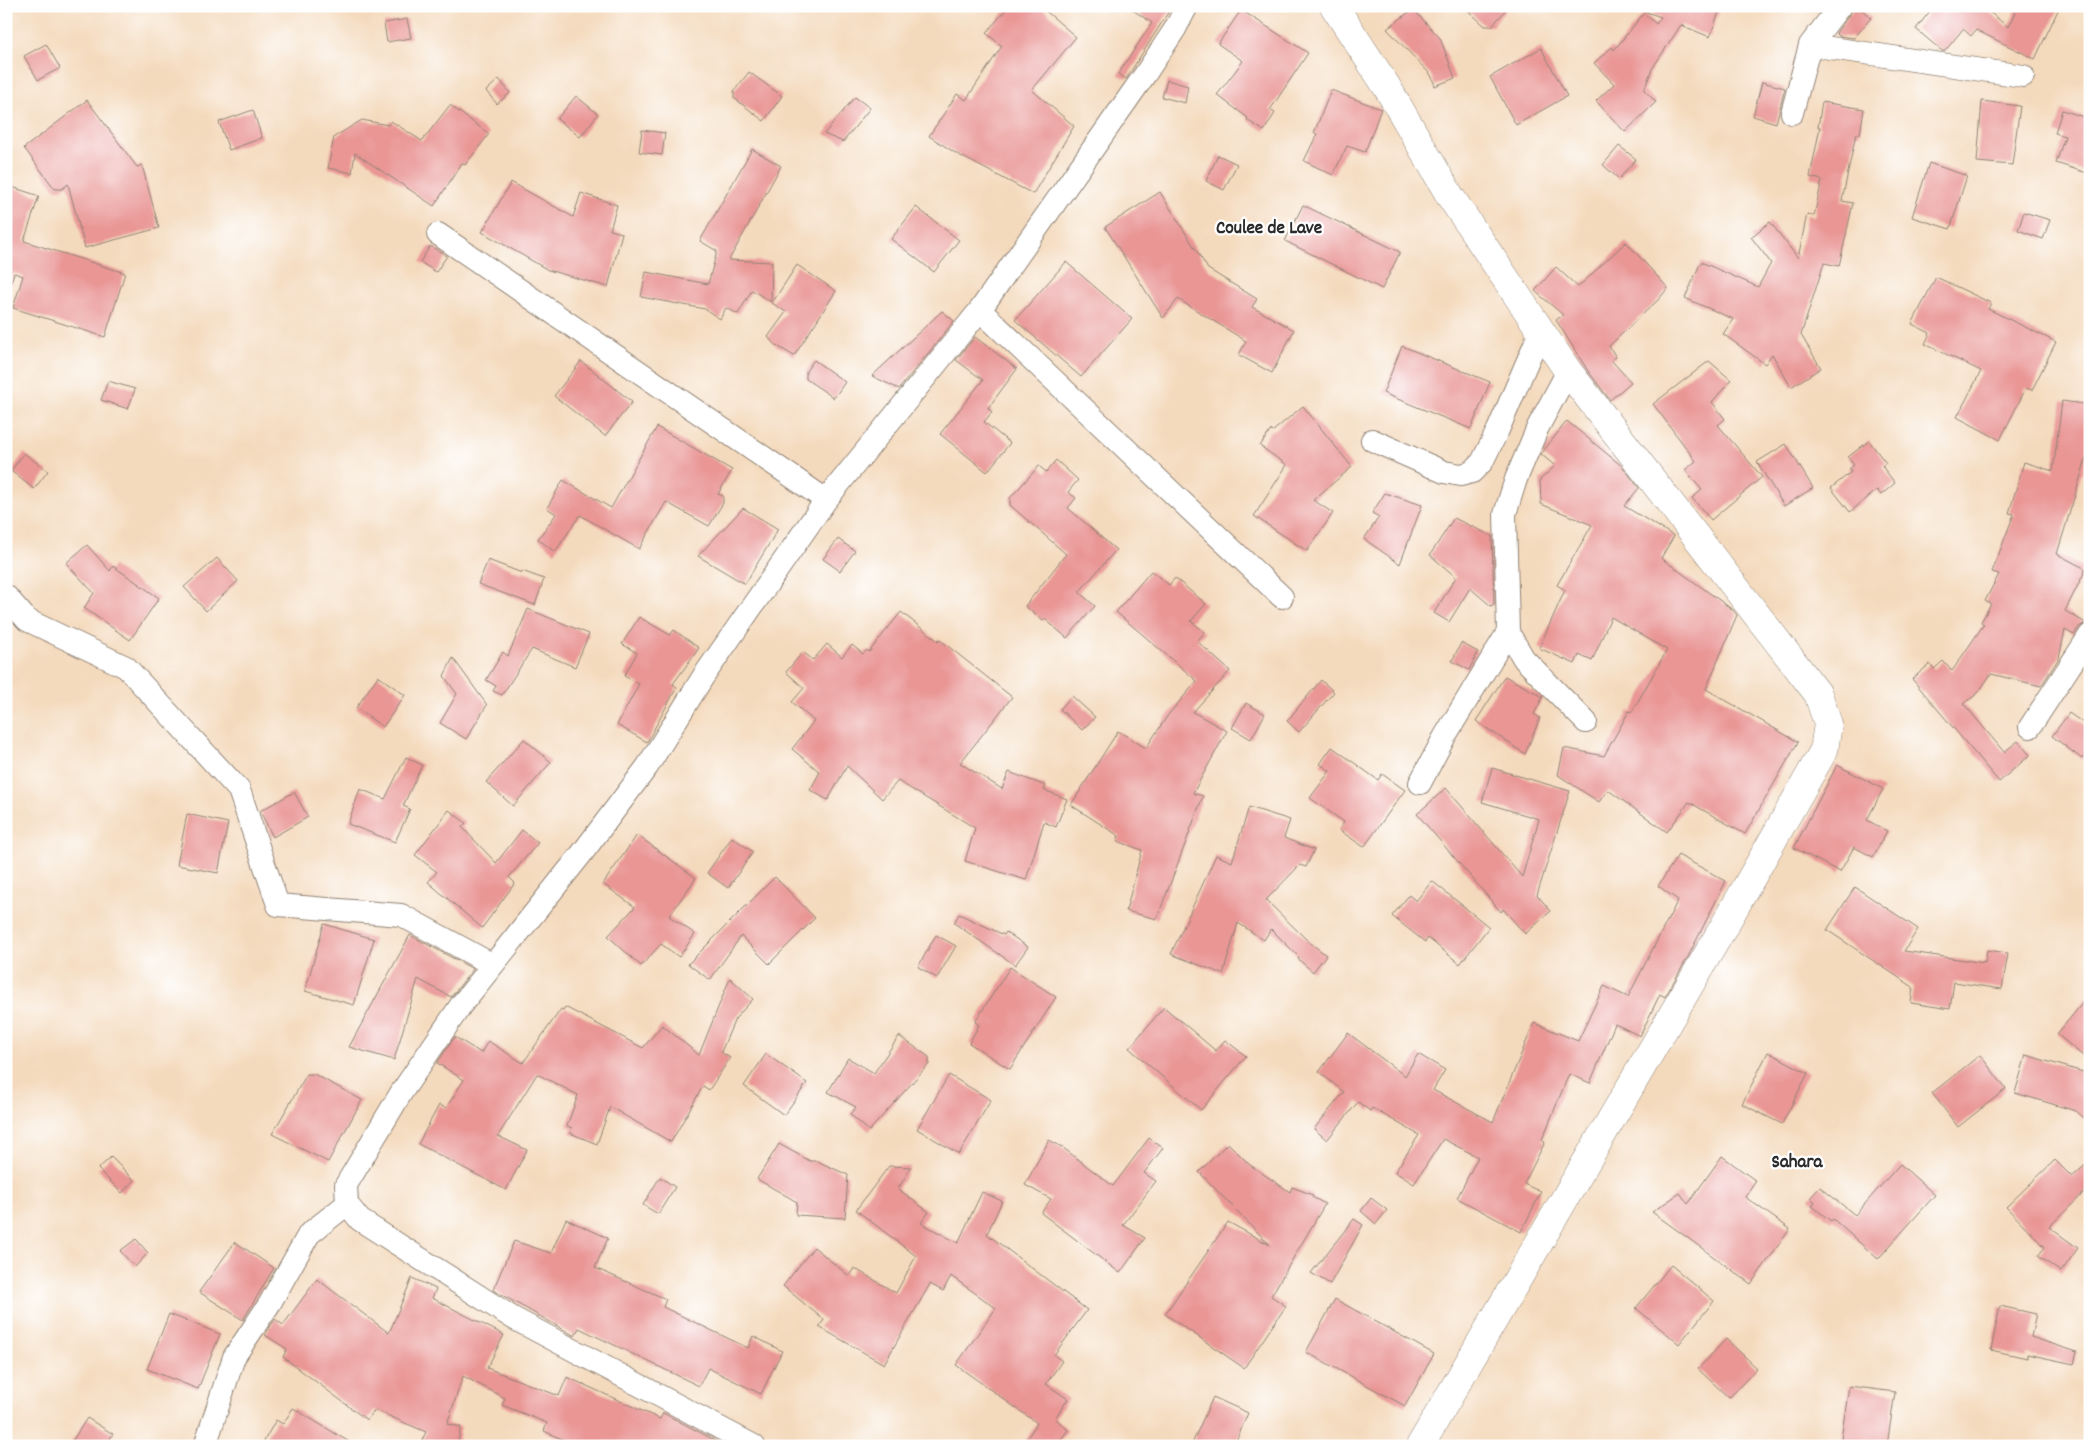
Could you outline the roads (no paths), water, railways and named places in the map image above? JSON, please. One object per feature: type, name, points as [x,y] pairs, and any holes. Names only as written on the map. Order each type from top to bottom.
[{"type":"main road","points":[[1334,6],[1387,87],[1450,196],[1540,332],[1568,372],[1818,694],[1828,724],[1824,750],[1729,918],[1420,1446]]},
{"type":"street","points":[[754,1446],[513,1318],[360,1220],[347,1204],[346,1185],[401,1093],[462,1005],[583,852],[647,767],[704,677],[826,500],[980,310],[1146,73],[1188,6]]},
{"type":"street","points":[[1792,113],[1810,45],[1840,6]]},
{"type":"street","points":[[1810,45],[2023,76]]},
{"type":"street","points":[[438,234],[826,500]]},
{"type":"street","points":[[980,310],[1282,597]]},
{"type":"street","points":[[1372,440],[1444,472],[1461,475],[1472,472],[1482,462],[1498,430],[1540,332]]},
{"type":"street","points":[[1568,372],[1538,427],[1516,479],[1505,514],[1508,632],[1524,659],[1586,722]]},
{"type":"street","points":[[6,596],[27,620],[126,667],[240,790],[278,905],[401,915],[493,965]]},
{"type":"street","points":[[1420,783],[1445,736],[1508,632]]},
{"type":"street","points":[[2030,727],[2090,635]]},
{"type":"street","points":[[205,1446],[234,1356],[270,1303],[309,1234],[347,1204]]},
{"type":"district","name":"Coulee de Lave","points":[[1269,229]]},
{"type":"district","name":"Sahara","points":[[1797,1163]]}]
